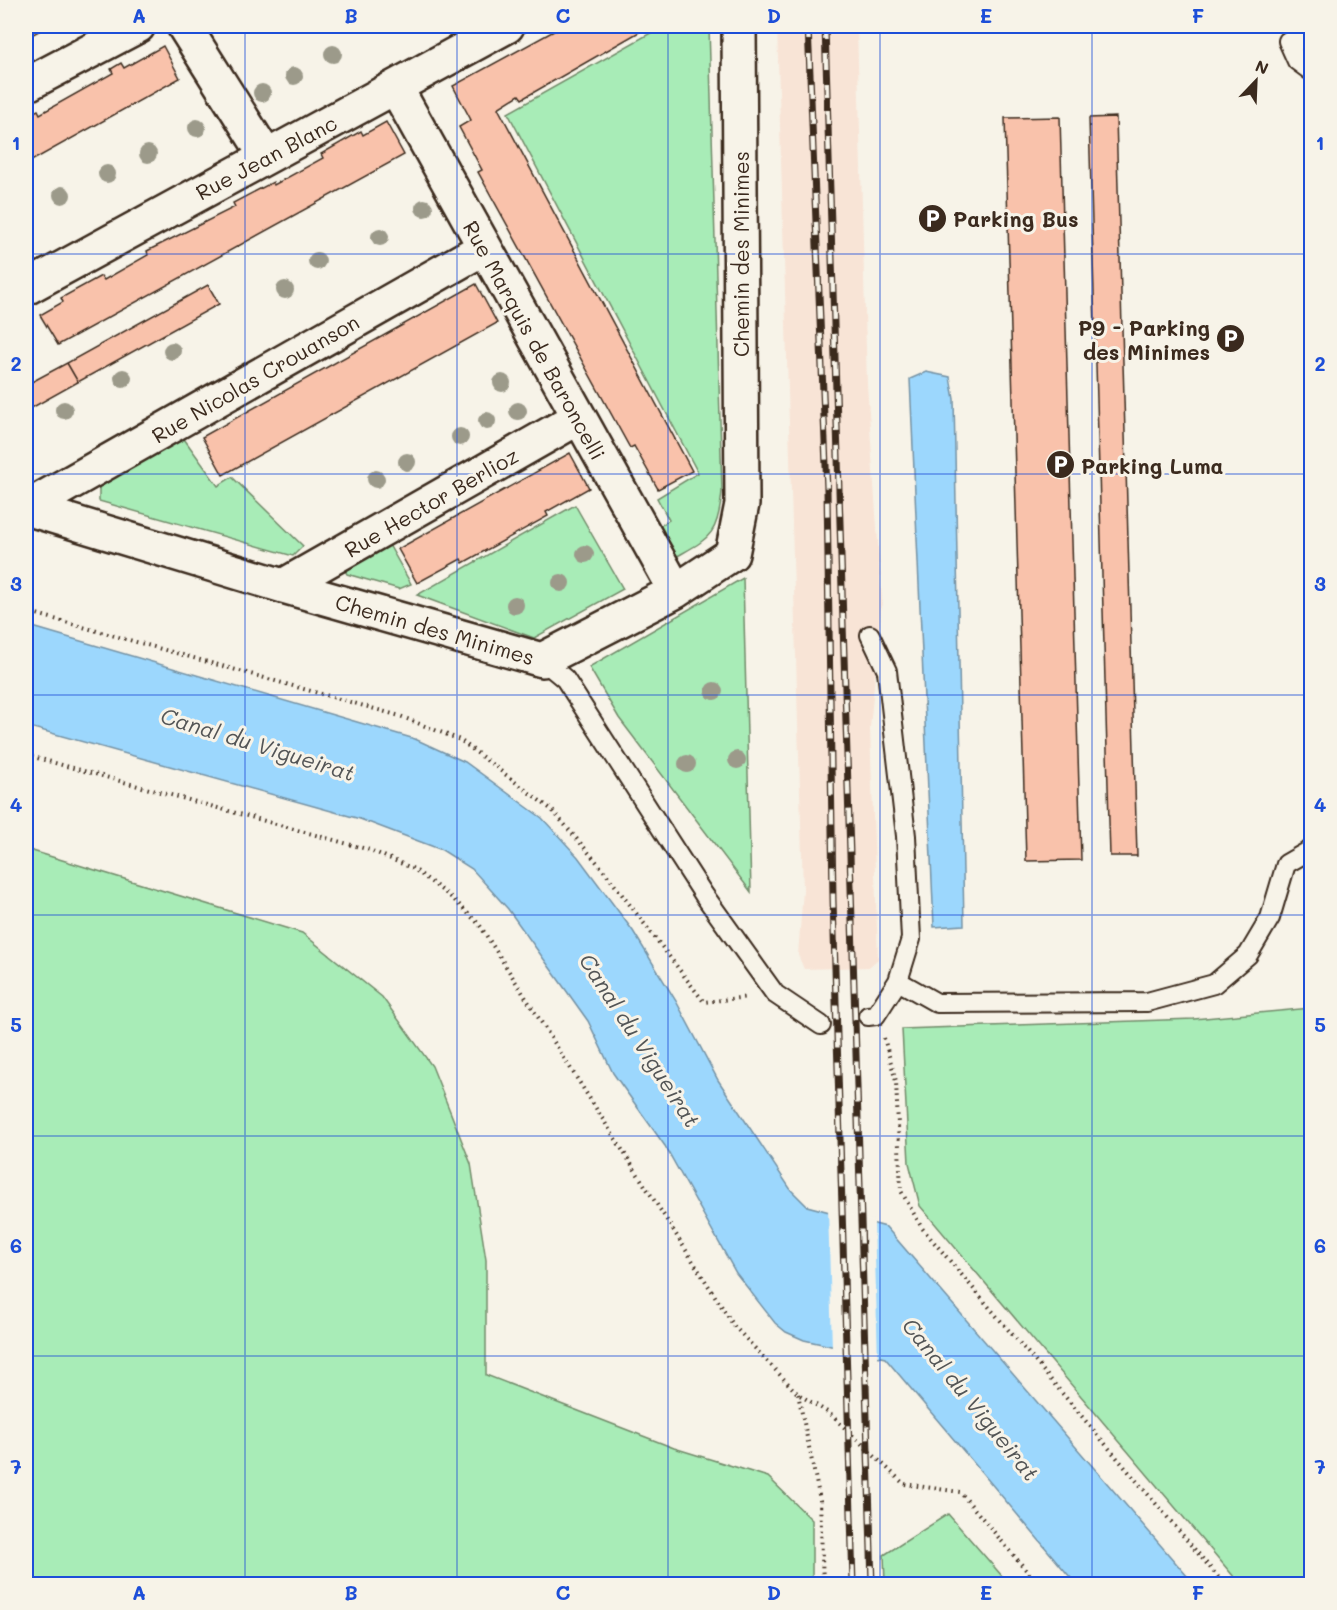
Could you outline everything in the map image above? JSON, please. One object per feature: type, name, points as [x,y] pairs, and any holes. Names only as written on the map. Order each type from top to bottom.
[{"type":"street","points":[[26,85],[90,37],[138,26]]},
{"type":"street","points":[[184,26],[266,156]]},
{"type":"street","name":"Rue Jean Blanc","points":[[26,288],[507,26]]},
{"type":"street","name":"Chemin des Minimes","points":[[26,508],[283,586],[542,660],[676,591],[732,554],[741,504],[738,26]]},
{"type":"street","name":"Rue Marquis de Baroncelli","points":[[396,88],[676,591]]},
{"type":"street","name":"Rue Nicolas Crouanson","points":[[26,508],[484,248]]},
{"type":"street","name":"Rue Hector Berlioz","points":[[283,586],[578,418]]},
{"type":"lane","points":[[1311,39],[1292,33],[1298,61],[1311,72]]},
{"type":"lane","points":[[870,635],[887,671],[906,836],[911,939],[898,981],[872,1015]]},
{"type":"lane","points":[[542,660],[565,679],[704,895],[775,994],[821,1025]]},
{"type":"lane","points":[[898,981],[937,1003],[1147,1002],[1214,984],[1248,955],[1270,918],[1286,864],[1311,849]]},
{"type":"path","points":[[26,611],[400,716],[460,740],[552,810],[601,867],[704,1002],[775,994]]},
{"type":"path","points":[[26,755],[370,850],[414,869],[452,898],[479,924],[734,1326],[798,1394],[829,1413],[904,1484],[960,1492],[1038,1584]]},
{"type":"path","points":[[872,1015],[896,1081],[901,1191],[922,1228],[1224,1584]]},
{"type":"path","points":[[798,1394],[820,1500],[823,1584]]},
{"type":"shaded area","points":[[777,26],[857,26],[867,384],[882,600],[870,728],[878,959],[869,967],[804,969],[798,955],[803,890]]},
{"type":"green space","points":[[663,26],[709,26],[722,491],[718,519],[709,535],[669,561],[654,530],[669,520],[657,498],[698,473],[508,113]]},
{"type":"green space","points":[[182,436],[218,486],[232,477],[303,546],[293,556],[99,501],[99,479]]},
{"type":"green space","points":[[575,505],[623,589],[534,638],[417,595]]},
{"type":"green space","points":[[388,543],[411,584],[399,589],[347,574],[343,567]]},
{"type":"green space","points":[[743,578],[751,892],[619,718],[589,667]]},
{"type":"green space","points":[[26,849],[302,933],[382,997],[432,1066],[471,1164],[486,1260],[486,1375],[674,1448],[768,1477],[812,1520],[812,1584],[26,1584]]},
{"type":"green space","points":[[1311,1008],[1311,1584],[1240,1584],[920,1206],[909,1163],[902,1029],[1194,1019]]},
{"type":"green space","points":[[948,1514],[1009,1584],[885,1584],[884,1555]]},
{"type":"water","points":[[926,372],[950,377],[954,399],[964,925],[934,927],[910,379]]},
{"type":"water","name":"Canal du Vigueirat","points":[[26,625],[415,739],[465,762],[542,818],[578,857],[633,931],[676,1001],[718,1080],[791,1190],[807,1206],[886,1227],[1194,1584],[1076,1584],[885,1358],[804,1340],[786,1332],[775,1323],[736,1273],[665,1146],[613,1073],[588,1021],[508,909],[472,869],[442,850],[360,819],[26,726]]},
{"type":"pier","points":[[828,1208],[874,1221],[878,1360],[832,1348]]},
{"type":"building","points":[[26,26],[37,26],[39,31],[26,38]]},
{"type":"building","points":[[563,26],[638,26],[641,31],[522,99],[519,95],[498,108],[692,471],[658,489],[634,446],[630,448],[478,172],[482,170],[459,127],[471,120],[453,86]]},
{"type":"building","points":[[163,46],[180,78],[26,164],[26,122],[28,121],[26,116],[38,110],[40,114],[113,73],[111,69],[121,63],[124,68]]},
{"type":"building","points":[[1060,117],[1081,860],[1026,861],[1005,118]]},
{"type":"building","points":[[1116,117],[1137,856],[1110,856],[1089,118]]},
{"type":"building","points":[[386,122],[404,155],[58,345],[40,315],[63,302],[61,298],[101,276],[104,280],[148,255],[147,251],[235,207],[233,203],[273,182],[274,185],[323,158],[321,154],[361,131],[363,135]]},
{"type":"building","points":[[476,284],[497,323],[223,475],[202,437]]},
{"type":"building","points":[[208,285],[219,304],[78,382],[67,363]]},
{"type":"building","points":[[67,363],[78,382],[26,411],[26,385]]},
{"type":"building","points":[[570,453],[589,488],[546,512],[548,516],[463,563],[461,559],[417,583],[398,549]]},
{"type":"railway","points":[[808,26],[827,490],[833,899],[853,1584]]},
{"type":"railway","points":[[825,26],[872,1584]]},
{"type":"place","name":"Parking Bus","points":[[932,218]]},
{"type":"place","name":"P9 - Parking des Minimes","points":[[1231,339]]},
{"type":"place","name":"Parking Luma","points":[[1060,465]]}]
